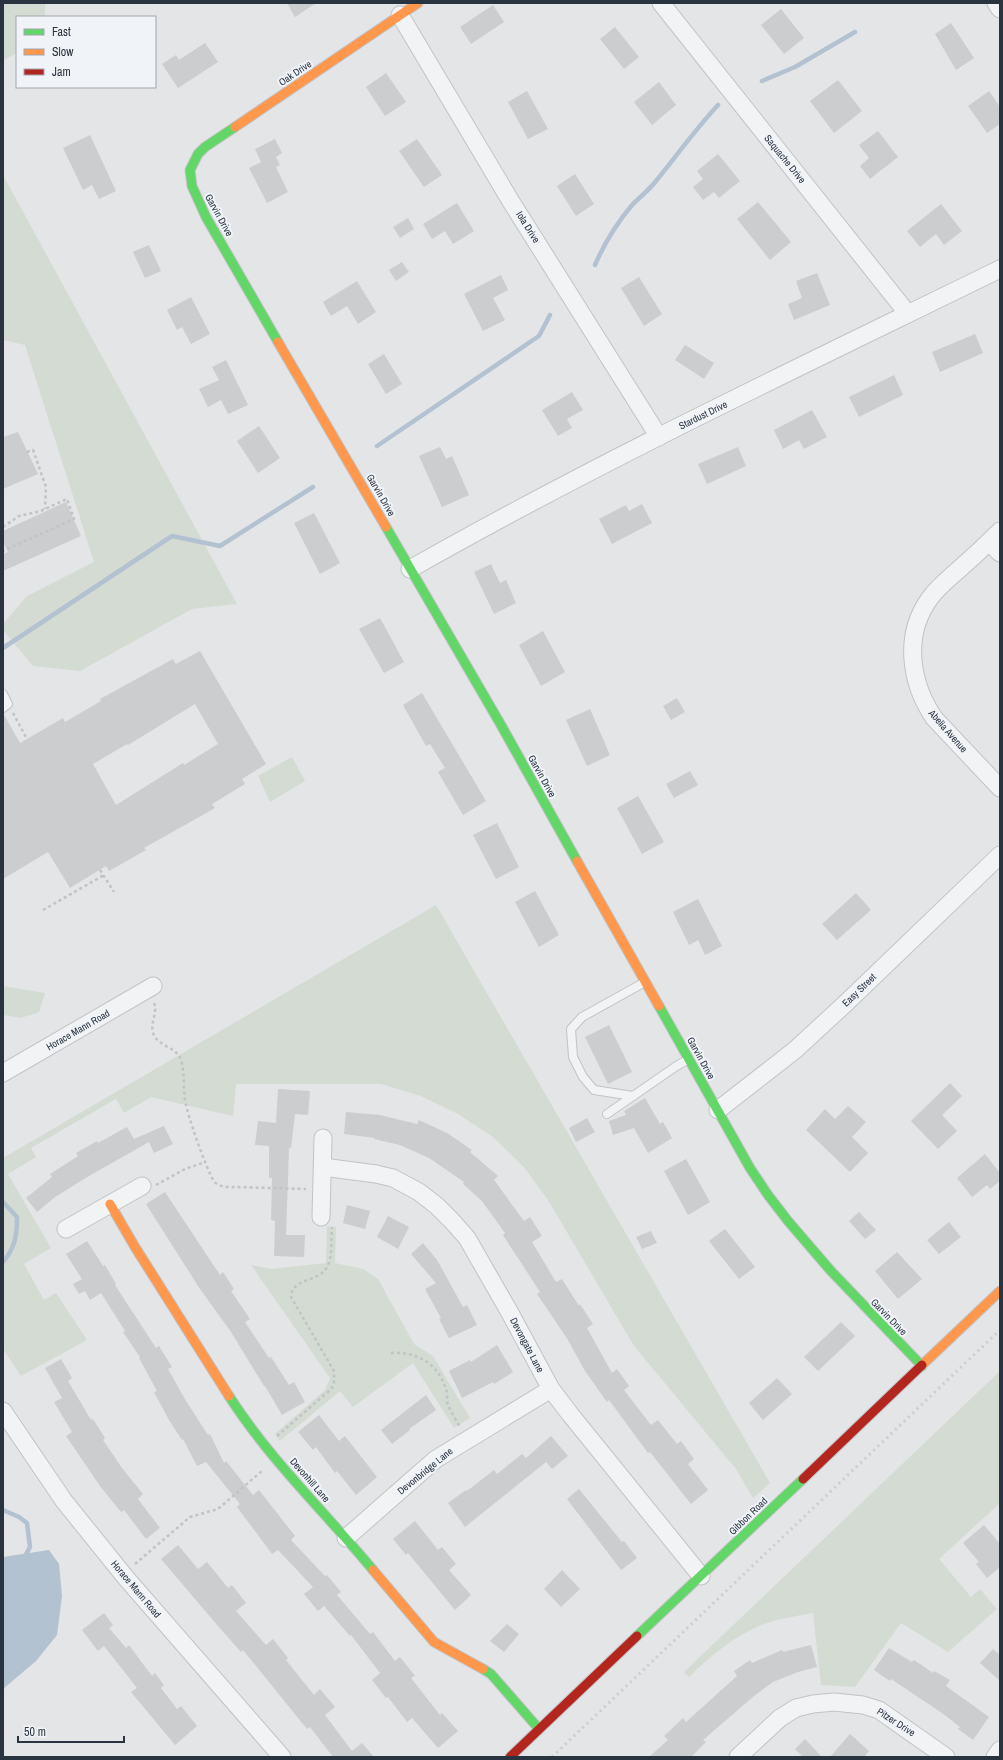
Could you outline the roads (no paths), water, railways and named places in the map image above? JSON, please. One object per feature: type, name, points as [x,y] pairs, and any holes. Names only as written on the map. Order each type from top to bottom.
[{"type":"street","name":"Oak Drive","points":[[191,167],[199,153],[218,138],[418,3]]},
{"type":"street","name":"Saquache Drive","points":[[661,3],[908,314]]},
{"type":"street","points":[[996,3],[1000,9]]},
{"type":"street","name":"Iola Drive","points":[[400,15],[510,200],[659,437]]},
{"type":"street","name":"Garvin Drive","points":[[191,167],[189,177],[191,188],[206,217],[501,725],[763,1188],[791,1226],[822,1262],[922,1366]]},
{"type":"street","name":"Stardust Drive","points":[[410,569],[480,529],[659,437],[1000,269]]},
{"type":"street","name":"Abelia Avenue","points":[[996,542],[936,590],[924,606],[913,637],[912,661],[914,674],[921,697],[934,718],[1000,788]]},
{"type":"street","name":"Easy Street","points":[[718,1110],[800,1045],[998,862]]},
{"type":"street","name":"Horace Mann Road","points":[[3,1074],[152,992]]},
{"type":"street","points":[[323,1138],[326,1221]]},
{"type":"street","name":"Devongate Lane","points":[[323,1167],[376,1174],[393,1178],[419,1192],[447,1216],[467,1238],[551,1389],[701,1576]]},
{"type":"street","points":[[66,1229],[110,1204],[147,1186]]},
{"type":"street","name":"Devonhill Lane","points":[[110,1204],[135,1247],[248,1424],[264,1446],[346,1538],[434,1642],[492,1674],[539,1729]]},
{"type":"street","name":"Gibbon Road","points":[[510,1757],[1000,1291]]},
{"type":"street","name":"Devonbridge Lane","points":[[346,1538],[436,1459],[551,1389]]},
{"type":"street","name":"Horace Mann Road","points":[[3,1411],[64,1501],[126,1578],[282,1757]]},
{"type":"street","name":"Pitzer Drive","points":[[738,1757],[780,1718],[796,1708],[813,1704],[834,1702],[863,1705],[879,1710],[946,1757]]},
{"type":"street","points":[[995,1757],[1000,1750]]},
{"type":"lane","points":[[3,694],[6,706]]},
{"type":"lane","points":[[633,1096],[594,1090],[583,1077],[573,1057],[571,1029],[582,1016],[646,982]]},
{"type":"lane","points":[[607,1114],[689,1059]]},
{"type":"water","points":[[49,1550],[59,1564],[62,1596],[57,1635],[36,1661],[3,1689],[3,1557]]},
{"type":"waterway","points":[[762,81],[795,67],[855,32]]},
{"type":"waterway","points":[[595,265],[616,226],[626,212],[653,184],[718,105]]},
{"type":"waterway","points":[[377,446],[539,336],[550,315]]},
{"type":"waterway","points":[[3,648],[172,536],[220,546],[313,487]]},
{"type":"waterway","points":[[3,1202],[17,1217],[13,1246],[3,1262]]},
{"type":"waterway","points":[[3,1510],[19,1517],[27,1523],[30,1547],[24,1558]]},
{"type":"railway","points":[[552,1757],[1000,1330]]}]
